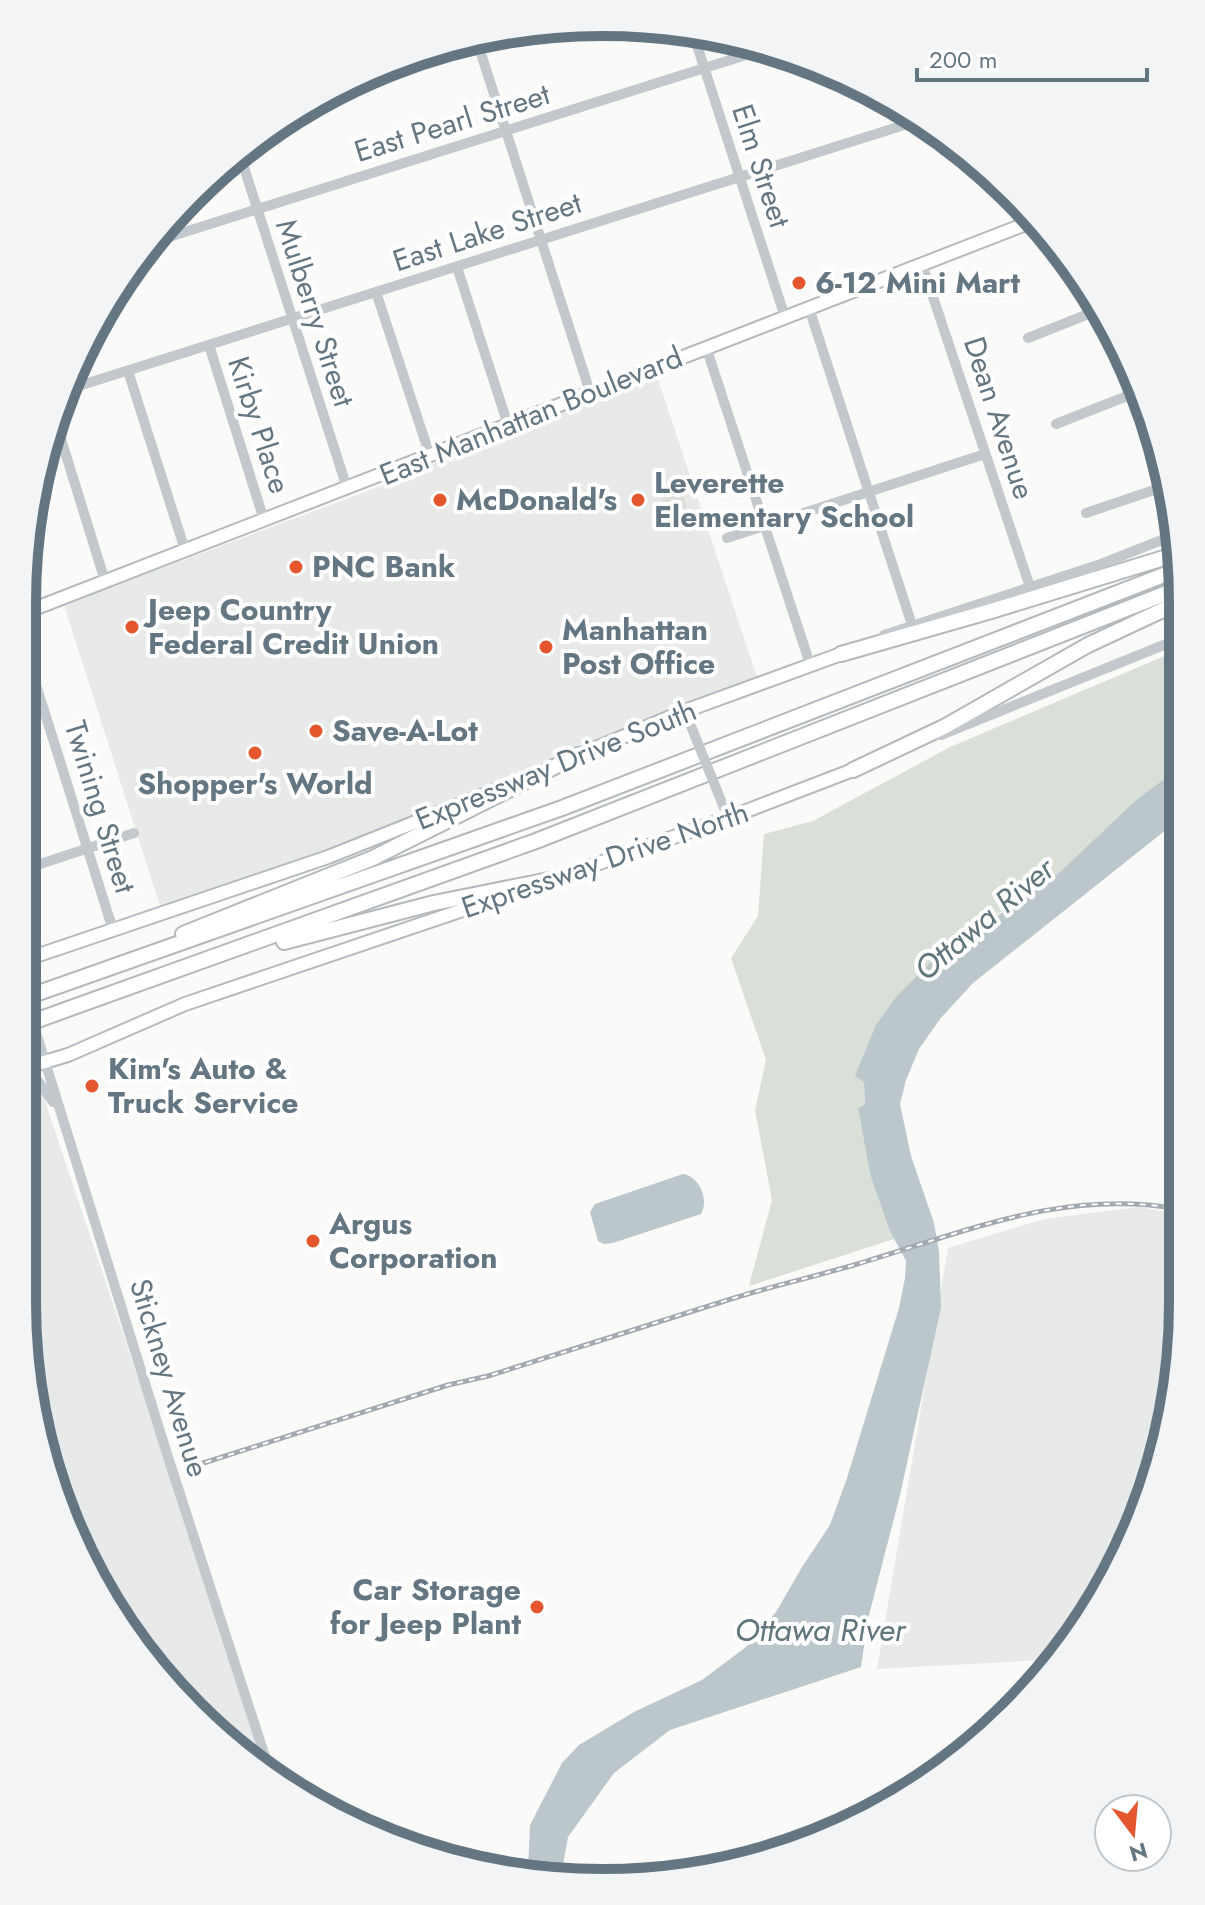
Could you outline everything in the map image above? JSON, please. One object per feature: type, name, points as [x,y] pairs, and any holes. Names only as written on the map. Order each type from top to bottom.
[{"type":"highway","points":[[841,654],[1167,557]]},
{"type":"highway","points":[[36,992],[562,808],[1168,573]]},
{"type":"highway","points":[[36,1021],[536,841],[1169,592]]},
{"type":"highway","points":[[853,770],[965,715],[1088,645],[1169,607]]},
{"type":"highway","points":[[61,985],[345,871],[578,755]]},
{"type":"highway","points":[[210,959],[447,900],[554,879]]},
{"type":"main road","name":"East Manhattan Boulevard","points":[[36,608],[1024,225]]},
{"type":"main road","name":"Expressway Drive South","points":[[36,956],[369,842],[685,711],[841,654]]},
{"type":"main road","name":"Expressway Drive North","points":[[36,1064],[68,1055],[185,1004],[554,879],[853,770]]},
{"type":"street","name":"Elm Street","points":[[697,44],[785,317]]},
{"type":"street","points":[[480,50],[590,392]]},
{"type":"street","name":"East Pearl Street","points":[[171,236],[747,55]]},
{"type":"street","name":"East Lake Street","points":[[79,386],[906,124]]},
{"type":"street","name":"Mulberry Street","points":[[243,165],[347,488]]},
{"type":"street","name":"Dean Avenue","points":[[922,264],[1030,587]]},
{"type":"street","points":[[457,267],[508,425]]},
{"type":"street","points":[[376,292],[430,456]]},
{"type":"street","points":[[809,308],[912,625]]},
{"type":"street","points":[[1028,338],[1090,314]]},
{"type":"street","name":"Kirby Place","points":[[209,345],[264,520]]},
{"type":"street","points":[[706,347],[810,664]]},
{"type":"street","points":[[128,371],[185,550]]},
{"type":"street","points":[[1056,424],[1129,395]]},
{"type":"street","points":[[61,438],[105,581]]},
{"type":"street","points":[[727,538],[985,454]]},
{"type":"street","points":[[1086,513],[1157,489]]},
{"type":"street","name":"Expressway Drive South","points":[[841,654],[912,625],[1101,564],[1165,539]]},
{"type":"street","name":"Expressway Drive North","points":[[853,770],[1169,643]]},
{"type":"street","name":"Twining Street","points":[[36,685],[113,930]]},
{"type":"street","points":[[685,711],[728,818]]},
{"type":"street","points":[[36,866],[134,833]]},
{"type":"street","name":"Stickney Avenue","points":[[36,1035],[173,1475],[265,1757]]},
{"type":"street","points":[[36,1080],[60,1113]]},
{"type":"shaded area","points":[[658,379],[757,677],[624,729],[383,831],[191,899],[160,906],[64,605],[386,484],[525,425]]},
{"type":"shaded area","points":[[680,484],[687,508],[667,514],[659,490]]},
{"type":"shaded area","points":[[1169,654],[1169,776],[1137,799],[1059,873],[970,933],[864,1081],[865,1106],[858,1108],[870,1174],[894,1239],[749,1286],[772,1200],[755,1110],[766,1060],[731,958],[758,916],[764,834],[813,821],[950,747]]},
{"type":"shaded area","points":[[36,1089],[44,1098],[265,1757],[202,1703],[131,1617],[94,1553],[66,1485],[47,1413],[37,1340]]},
{"type":"shaded area","points":[[1138,1207],[1169,1212],[1168,1340],[1158,1413],[1139,1485],[1111,1553],[1093,1586],[1041,1660],[877,1669],[948,1248],[1044,1219]]},
{"type":"water","name":"Ottawa River","points":[[1169,776],[1169,828],[973,983],[940,1019],[919,1049],[906,1080],[900,1104],[911,1156],[934,1223],[939,1251],[941,1308],[900,1495],[868,1619],[861,1667],[670,1730],[614,1773],[568,1837],[562,1868],[528,1864],[530,1825],[562,1763],[579,1745],[634,1712],[702,1680],[746,1647],[776,1612],[830,1525],[899,1308],[905,1278],[906,1261],[890,1231],[870,1174],[858,1108],[865,1105],[864,1082],[855,1076],[876,1025],[896,997],[930,963],[1059,873],[1137,799]]},
{"type":"water","points":[[683,1174],[694,1180],[701,1190],[704,1202],[701,1214],[613,1243],[598,1241],[590,1212],[595,1204]]},
{"type":"railway","points":[[194,1466],[746,1294],[1014,1217],[1094,1204],[1169,1208]]},
{"type":"place","name":"6-12 Mini Mart","points":[[799,283]]},
{"type":"place","name":"McDonald's","points":[[440,500]]},
{"type":"place","name":"Leverette Elementary School","points":[[638,500]]},
{"type":"place","name":"PNC Bank","points":[[296,567]]},
{"type":"place","name":"Jeep Country Federal Credit Union","points":[[132,627]]},
{"type":"place","name":"Manhattan Post Office","points":[[546,647]]},
{"type":"place","name":"Save-A-Lot","points":[[316,731]]},
{"type":"place","name":"Shopper's World","points":[[255,753]]},
{"type":"place","name":"Kim's Auto & Truck Service","points":[[92,1086]]},
{"type":"place","name":"Argus Corporation","points":[[313,1241]]},
{"type":"place","name":"Car Storage for Jeep Plant","points":[[537,1607]]}]
